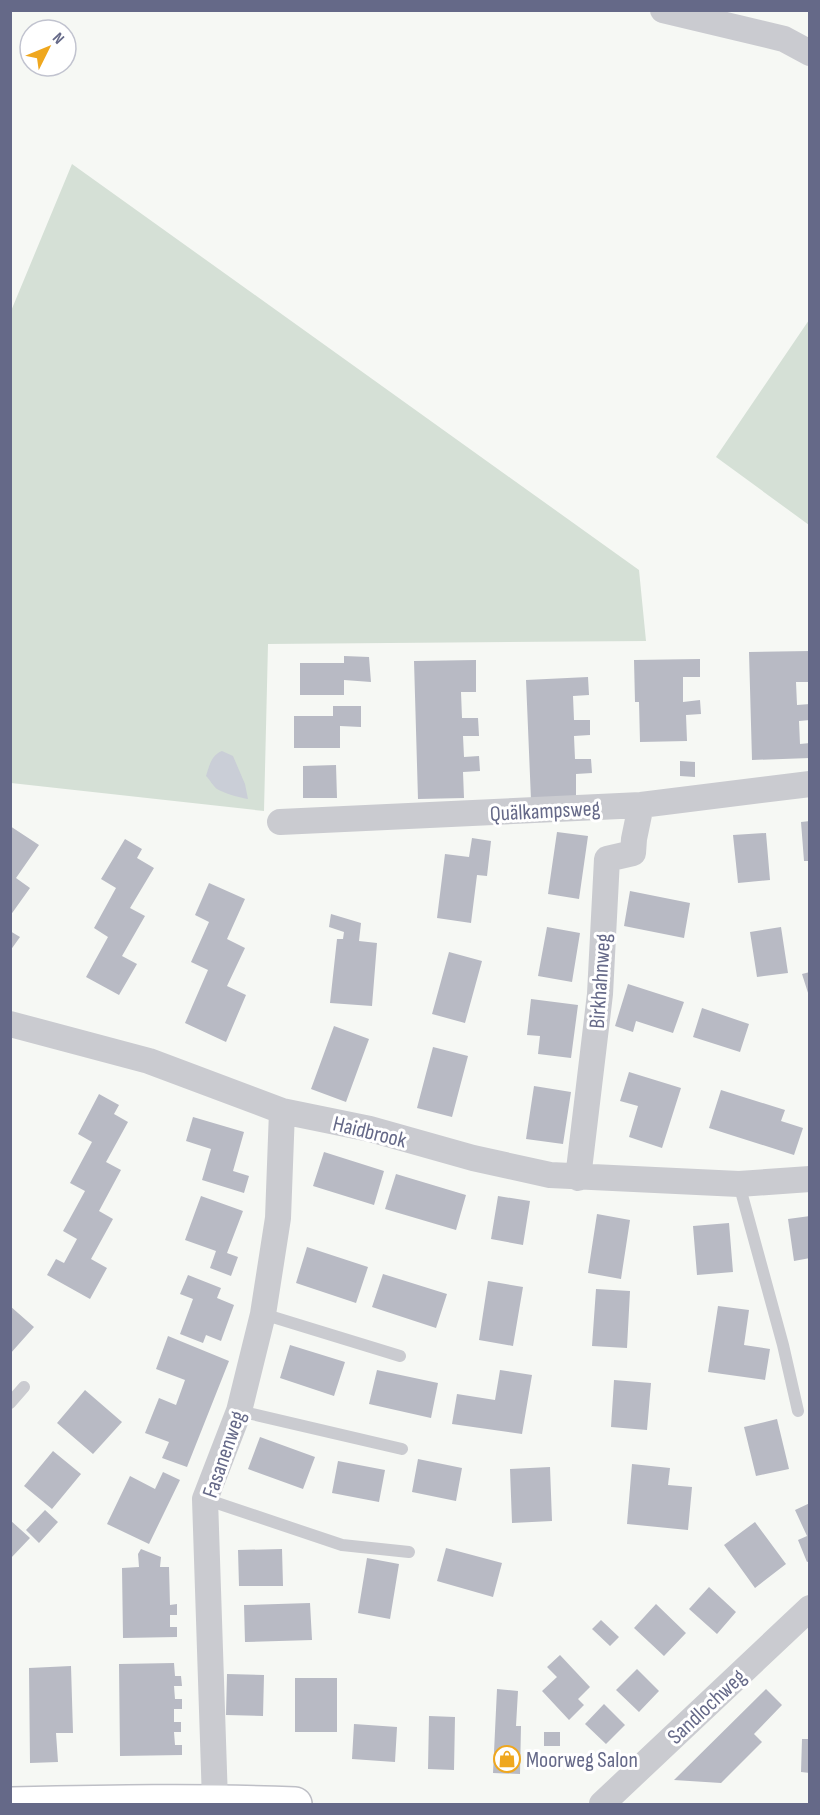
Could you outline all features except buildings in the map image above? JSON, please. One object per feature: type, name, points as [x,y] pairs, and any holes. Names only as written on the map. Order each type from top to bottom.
[{"type":"street","points":[[663,10],[784,39],[810,52]]},
{"type":"street","name":"Quälkampsweg","points":[[280,822],[641,805],[810,784]]},
{"type":"street","name":"Birkhahnweg","points":[[578,1178],[600,994],[606,859],[633,853],[641,805]]},
{"type":"street","name":"Haidbrook","points":[[10,1024],[149,1061],[282,1111],[370,1130],[473,1158],[549,1175],[739,1184],[810,1179]]},
{"type":"street","name":"Fasanenweg","points":[[215,1801],[205,1499],[239,1411],[263,1314],[278,1218],[282,1111]]},
{"type":"street","name":"Sandlochweg","points":[[602,1804],[810,1608]]},
{"type":"street","points":[[10,1804],[215,1801],[295,1804]]},
{"type":"lane","points":[[739,1184],[783,1345],[798,1411]]},
{"type":"lane","points":[[263,1314],[400,1356]]},
{"type":"lane","points":[[10,1404],[24,1387]]},
{"type":"lane","points":[[239,1411],[402,1449]]},
{"type":"lane","points":[[205,1499],[342,1545],[409,1552]]},
{"type":"shaded area","points":[[72,164],[639,570],[646,641],[268,644],[264,811],[11,783],[11,311]]},
{"type":"shaded area","points":[[809,320],[809,525],[716,457]]},
{"type":"shaded area","points":[[222,751],[233,756],[245,784],[248,799],[220,791],[206,776],[213,758]]},
{"type":"place","name":"Moorweg Salon","points":[[507,1759]]}]
